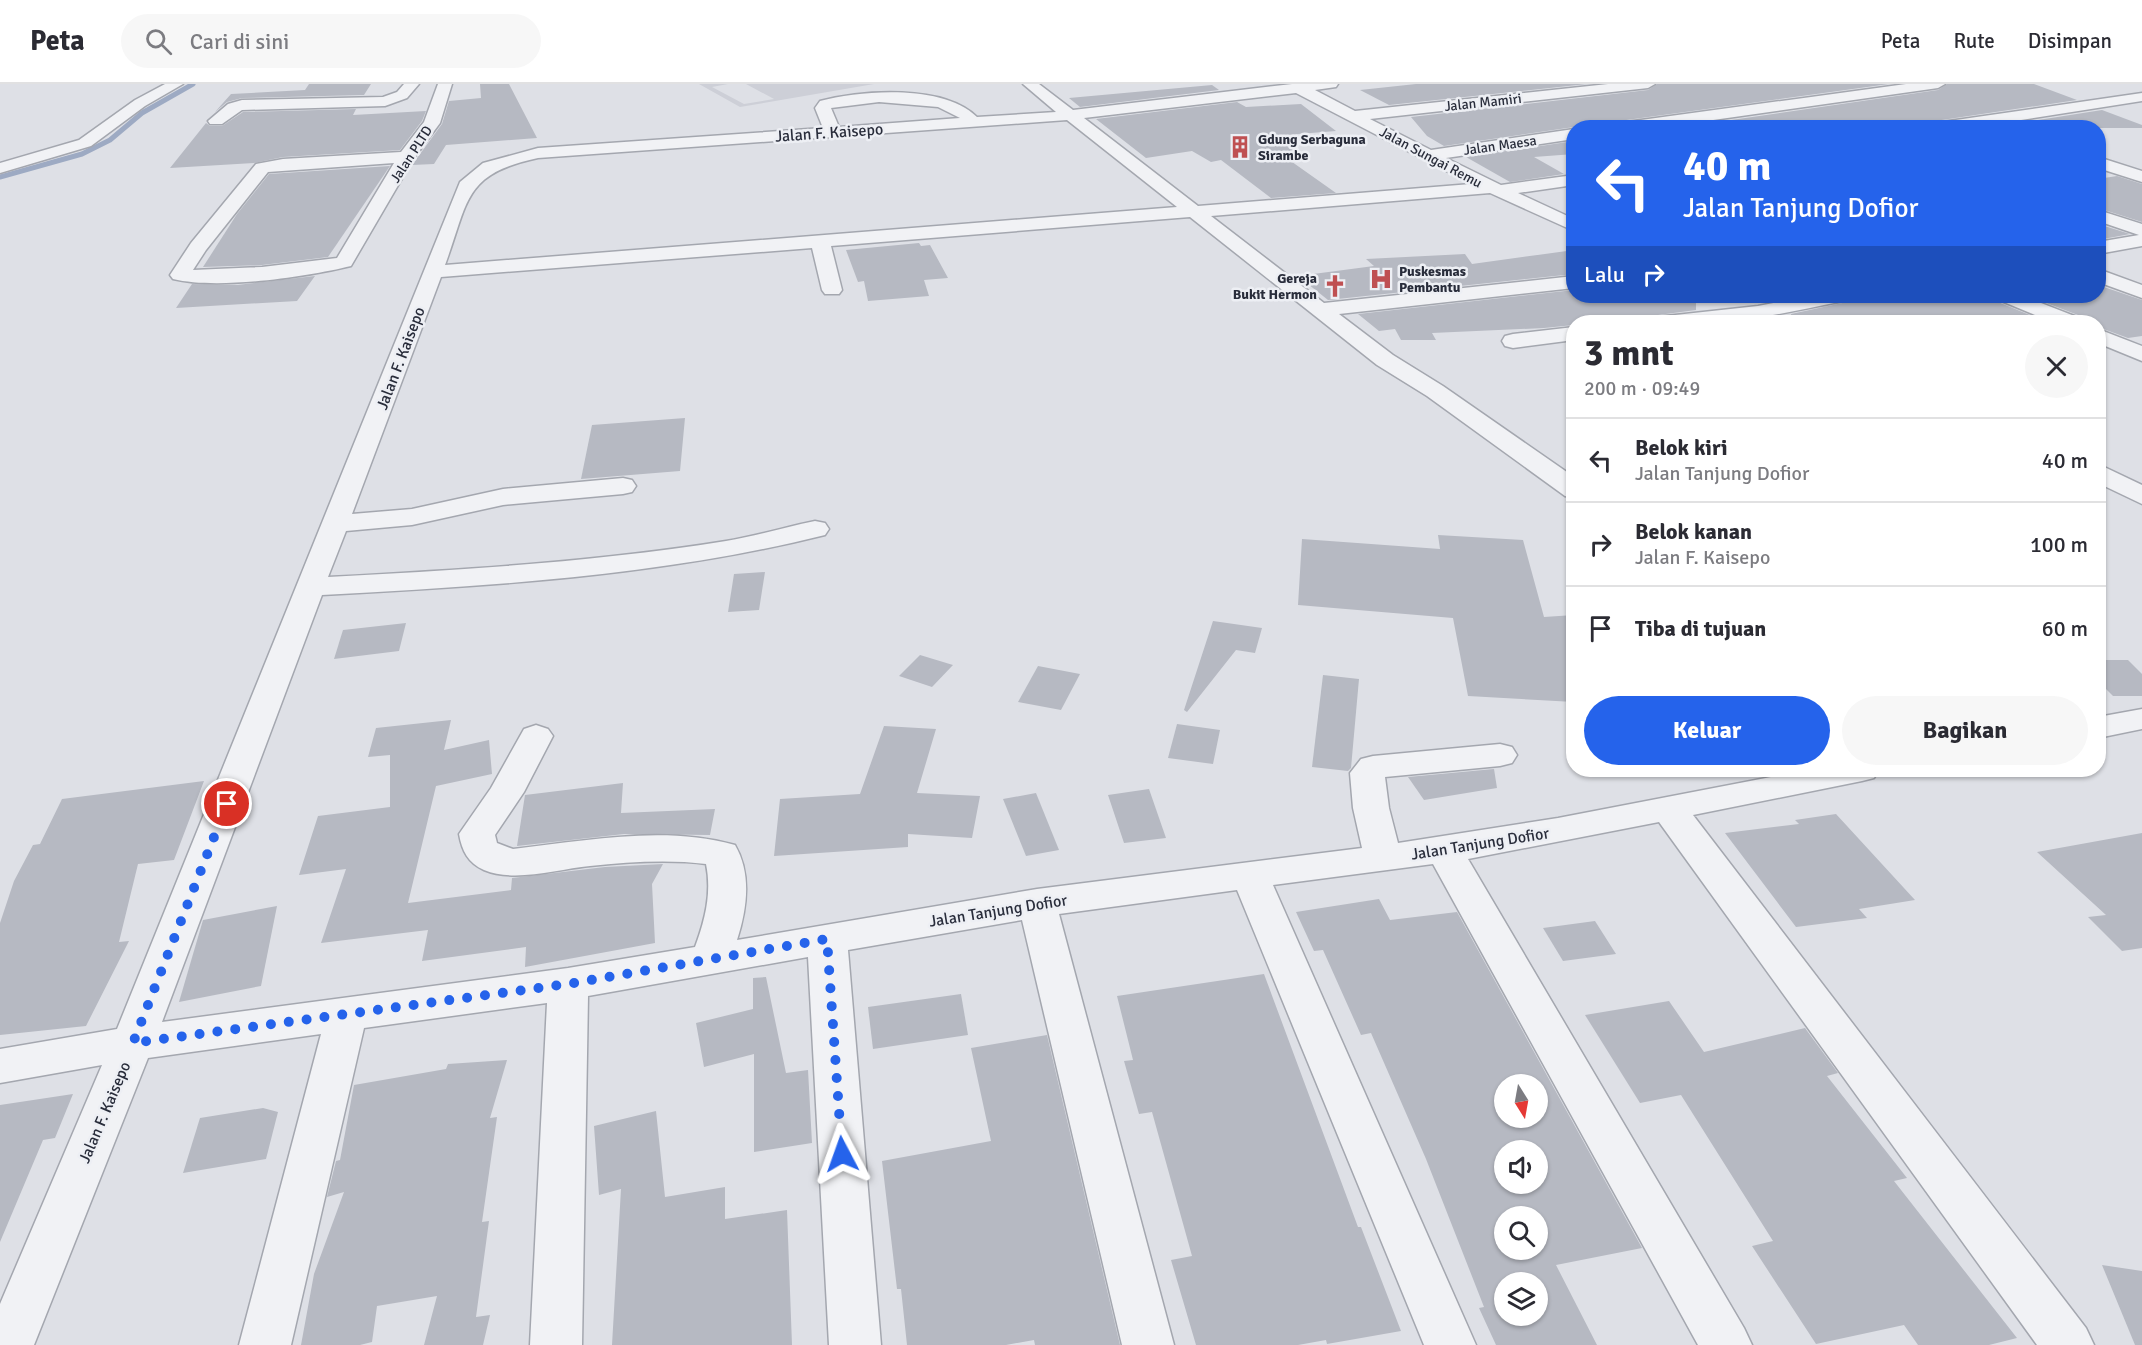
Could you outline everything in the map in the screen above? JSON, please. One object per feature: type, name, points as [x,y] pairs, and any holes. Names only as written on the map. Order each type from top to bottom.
[{"type":"street","points":[[0,168],[85,143],[140,103],[176,84]]},
{"type":"street","points":[[216,121],[233,107],[242,105],[385,101],[402,95],[412,84]]},
{"type":"street","name":"Jalan PLTD","points":[[406,157],[283,164],[262,168],[198,247],[180,275],[244,273],[344,262],[406,157],[432,123],[445,84]]},
{"type":"street","points":[[1030,84],[1323,309],[1385,360],[1435,391],[1566,484]]},
{"type":"street","name":"Jalan F. Kaisepo","points":[[8,1345],[133,1043],[337,524],[466,186],[481,171],[490,166],[538,153],[1073,115],[1295,86],[1331,84]]},
{"type":"street","name":"Jalan Mamiri","points":[[1354,116],[1648,84]]},
{"type":"street","points":[[1676,120],[1938,84]]},
{"type":"street","name":"Jalan Sungai Remu","points":[[1295,86],[1427,156],[1566,222]]},
{"type":"street","points":[[1987,120],[2142,97]]},
{"type":"street","name":"Jalan Maesa","points":[[1427,156],[1566,135]]},
{"type":"street","points":[[2106,165],[2142,177]]},
{"type":"street","points":[[433,272],[1494,189],[1566,181]]},
{"type":"street","points":[[2106,218],[2142,230]]},
{"type":"street","points":[[2106,247],[2142,240]]},
{"type":"street","points":[[820,241],[832,290]]},
{"type":"street","points":[[2106,278],[2142,292]]},
{"type":"street","points":[[1323,309],[1566,283]]},
{"type":"street","points":[[1739,303],[1765,315]]},
{"type":"street","points":[[1730,315],[1804,303]]},
{"type":"street","points":[[2023,303],[2052,315]]},
{"type":"street","points":[[1513,341],[1566,334]]},
{"type":"street","points":[[2106,338],[2142,354]]},
{"type":"street","points":[[2106,476],[2142,496]]},
{"type":"street","points":[[337,524],[412,517],[503,497],[623,486]]},
{"type":"street","points":[[312,587],[435,580],[650,559],[728,549],[814,529]]},
{"type":"street","points":[[2106,726],[2142,719]]},
{"type":"street","points":[[536,736],[506,792],[477,834],[480,849],[496,860],[513,862],[653,850],[696,849],[723,854],[729,887],[726,916],[710,958]]},
{"type":"street","points":[[1383,858],[1371,808],[1367,773],[1373,767],[1500,755]]},
{"type":"street","name":"Jalan Tanjung Dofior","points":[[0,1066],[133,1043],[568,984],[1037,903],[1443,850],[1826,777]]},
{"type":"street","points":[[1668,808],[2068,1345]]},
{"type":"street","points":[[1443,850],[1726,1345]]},
{"type":"street","points":[[1249,874],[1450,1345]]},
{"type":"street","points":[[1037,903],[1148,1345]]},
{"type":"street","points":[[827,939],[855,1345]]},
{"type":"street","points":[[556,1345],[568,984]]},
{"type":"street","points":[[265,1345],[347,1013]]},
{"type":"shaded area","points":[[699,84],[728,84],[712,87],[744,104],[774,99],[746,84],[874,84],[740,107]]},
{"type":"building","points":[[309,84],[371,84],[364,95],[242,98],[227,102],[215,112],[231,94],[305,90]]},
{"type":"building","points":[[480,84],[509,84],[537,138],[446,145],[434,164],[412,165],[442,124],[449,101],[481,98]]},
{"type":"building","points":[[1416,84],[1587,84],[1389,105],[1360,90]]},
{"type":"building","points":[[1657,84],[1889,84],[1626,120],[1566,120],[1566,128],[1444,146],[1427,136],[1411,117],[1648,90]]},
{"type":"building","points":[[1947,84],[2034,84],[2077,100],[1942,120],[1731,120],[1938,90]]},
{"type":"building","points":[[1212,85],[1219,90],[1080,107],[1069,98]]},
{"type":"building","points":[[1237,102],[1246,107],[1301,104],[1336,131],[1273,136],[1298,150],[1278,152],[1336,193],[1271,198],[1221,160],[1211,162],[1192,151],[1146,158],[1096,119]]},
{"type":"building","points":[[356,109],[353,115],[426,111],[422,121],[400,150],[283,157],[254,163],[170,168],[206,123],[210,126],[222,126],[243,112]]},
{"type":"building","points":[[2102,110],[2142,125],[2142,128],[2106,128],[2106,120],[2039,120]]},
{"type":"building","points":[[1566,142],[1566,155],[1534,157],[1564,174],[1510,182],[1466,157]]},
{"type":"building","points":[[390,166],[328,257],[262,265],[203,267],[237,214],[269,174]]},
{"type":"building","points":[[2117,176],[2142,184],[2142,222],[2106,211],[2106,178]]},
{"type":"building","points":[[2106,226],[2130,234],[2106,238]]},
{"type":"building","points":[[919,243],[921,246],[930,245],[948,278],[924,280],[929,296],[868,301],[864,281],[858,282],[846,250]]},
{"type":"building","points":[[1566,251],[1566,275],[1328,300],[1298,276],[1374,266],[1366,259],[1465,254],[1472,264]]},
{"type":"building","points":[[315,276],[297,301],[176,308],[192,284],[237,285]]},
{"type":"building","points":[[2106,288],[2142,300],[2142,336],[2128,338],[2106,330],[2106,315],[2078,315],[2046,303],[2106,303]]},
{"type":"building","points":[[1566,291],[1566,303],[1696,303],[1696,310],[1658,315],[1566,315],[1566,326],[1432,333],[1436,340],[1401,340],[1395,329],[1379,331],[1358,314]]},
{"type":"building","points":[[1842,303],[2000,303],[2030,315],[1791,315]]},
{"type":"building","points":[[685,418],[680,471],[581,479],[592,425]]},
{"type":"building","points":[[1438,535],[1523,540],[1544,617],[1566,616],[1566,702],[1468,696],[1453,618],[1298,605],[1302,539],[1440,549]]},
{"type":"building","points":[[765,572],[759,610],[728,612],[734,574]]},
{"type":"building","points":[[1213,621],[1262,628],[1255,653],[1236,650],[1187,712],[1184,710]]},
{"type":"building","points":[[406,623],[399,651],[334,659],[343,630]]},
{"type":"building","points":[[920,655],[953,665],[932,687],[899,676]]},
{"type":"building","points":[[2106,660],[2128,660],[2142,674],[2142,696],[2113,696],[2106,689]]},
{"type":"building","points":[[1038,666],[1080,674],[1061,710],[1018,702]]},
{"type":"building","points":[[1323,675],[1359,679],[1351,768],[1348,771],[1312,767]]},
{"type":"building","points":[[451,720],[444,750],[489,740],[492,774],[436,786],[408,903],[511,890],[512,878],[605,867],[663,864],[652,884],[655,943],[525,967],[526,947],[422,961],[428,930],[321,943],[346,869],[299,875],[318,816],[390,807],[390,755],[368,757],[376,728]]},
{"type":"building","points":[[1177,724],[1220,730],[1213,764],[1168,758]]},
{"type":"building","points":[[884,726],[936,729],[917,793],[980,796],[972,838],[908,834],[908,847],[774,856],[780,799],[860,794]]},
{"type":"building","points":[[1494,769],[1497,788],[1424,800],[1408,777]]},
{"type":"building","points":[[204,781],[174,860],[138,864],[119,942],[129,941],[86,1026],[0,1035],[0,923],[14,881],[33,845],[40,844],[62,799]]},
{"type":"building","points":[[623,783],[621,813],[715,809],[710,835],[624,834],[517,846],[525,795]]},
{"type":"building","points":[[1149,789],[1166,838],[1124,843],[1108,795]]},
{"type":"building","points":[[1036,793],[1059,850],[1026,856],[1003,799]]},
{"type":"building","points":[[1836,814],[1915,900],[1859,909],[1867,918],[1796,927],[1725,833],[1799,824],[1795,820]]},
{"type":"building","points":[[2142,833],[2142,948],[2122,951],[2088,917],[2106,915],[2037,852]]},
{"type":"building","points":[[1379,899],[1390,920],[1457,912],[1546,1074],[1494,1074],[1494,1128],[1548,1128],[1548,1077],[1642,1248],[1556,1265],[1597,1345],[1496,1345],[1479,1308],[1484,1307],[1426,1159],[1371,1033],[1361,1035],[1323,950],[1314,951],[1296,912]]},
{"type":"building","points":[[277,906],[261,986],[179,1002],[203,920]]},
{"type":"building","points":[[1595,921],[1616,954],[1563,961],[1543,928]]},
{"type":"building","points":[[1264,974],[1358,1227],[1361,1227],[1401,1331],[1327,1344],[1326,1340],[1298,1345],[1196,1345],[1171,1260],[1192,1256],[1152,1112],[1139,1114],[1124,1061],[1133,1060],[1117,996]]},
{"type":"building","points":[[766,977],[786,1073],[808,1070],[812,1143],[754,1152],[754,1054],[704,1067],[696,1023],[753,1009],[753,978]]},
{"type":"building","points":[[961,994],[968,1035],[873,1049],[868,1007]]},
{"type":"building","points":[[1669,1001],[1704,1052],[1805,1028],[1838,1073],[1827,1076],[1907,1178],[1894,1181],[2017,1338],[1989,1345],[1918,1345],[1904,1325],[1816,1344],[1752,1246],[1773,1241],[1681,1095],[1640,1103],[1585,1015]]},
{"type":"building","points":[[1047,1035],[1120,1345],[1035,1345],[1034,1340],[1006,1345],[907,1345],[901,1289],[897,1289],[882,1161],[991,1141],[971,1048]]},
{"type":"building","points":[[507,1060],[490,1118],[497,1117],[482,1222],[489,1221],[476,1317],[490,1315],[483,1345],[424,1345],[437,1296],[377,1306],[372,1342],[360,1345],[301,1345],[314,1274],[344,1192],[327,1197],[336,1161],[340,1160],[354,1085],[446,1069],[448,1064]]},
{"type":"building","points":[[73,1094],[55,1138],[43,1140],[0,1242],[0,1105]]},
{"type":"building","points":[[263,1108],[278,1112],[266,1159],[183,1173],[200,1118]]},
{"type":"building","points":[[656,1111],[665,1197],[725,1187],[725,1219],[787,1210],[792,1345],[612,1345],[621,1189],[599,1195],[594,1126]]},
{"type":"building","points":[[2102,1265],[2142,1271],[2142,1345],[2135,1345]]},
{"type":"waterway","points":[[0,177],[82,154],[110,140],[142,113],[193,84]]},
{"type":"place","name":"Gdung Serbaguna Sirambe","points":[[1240,147]]},
{"type":"place","name":"Puskesmas Pembantu","points":[[1381,279]]},
{"type":"place","name":"Gereja Bukit Hermon","points":[[1335,286]]},
{"type":"route","points":[[227,804],[133,1043],[568,984],[827,939],[842,1154]]}]
